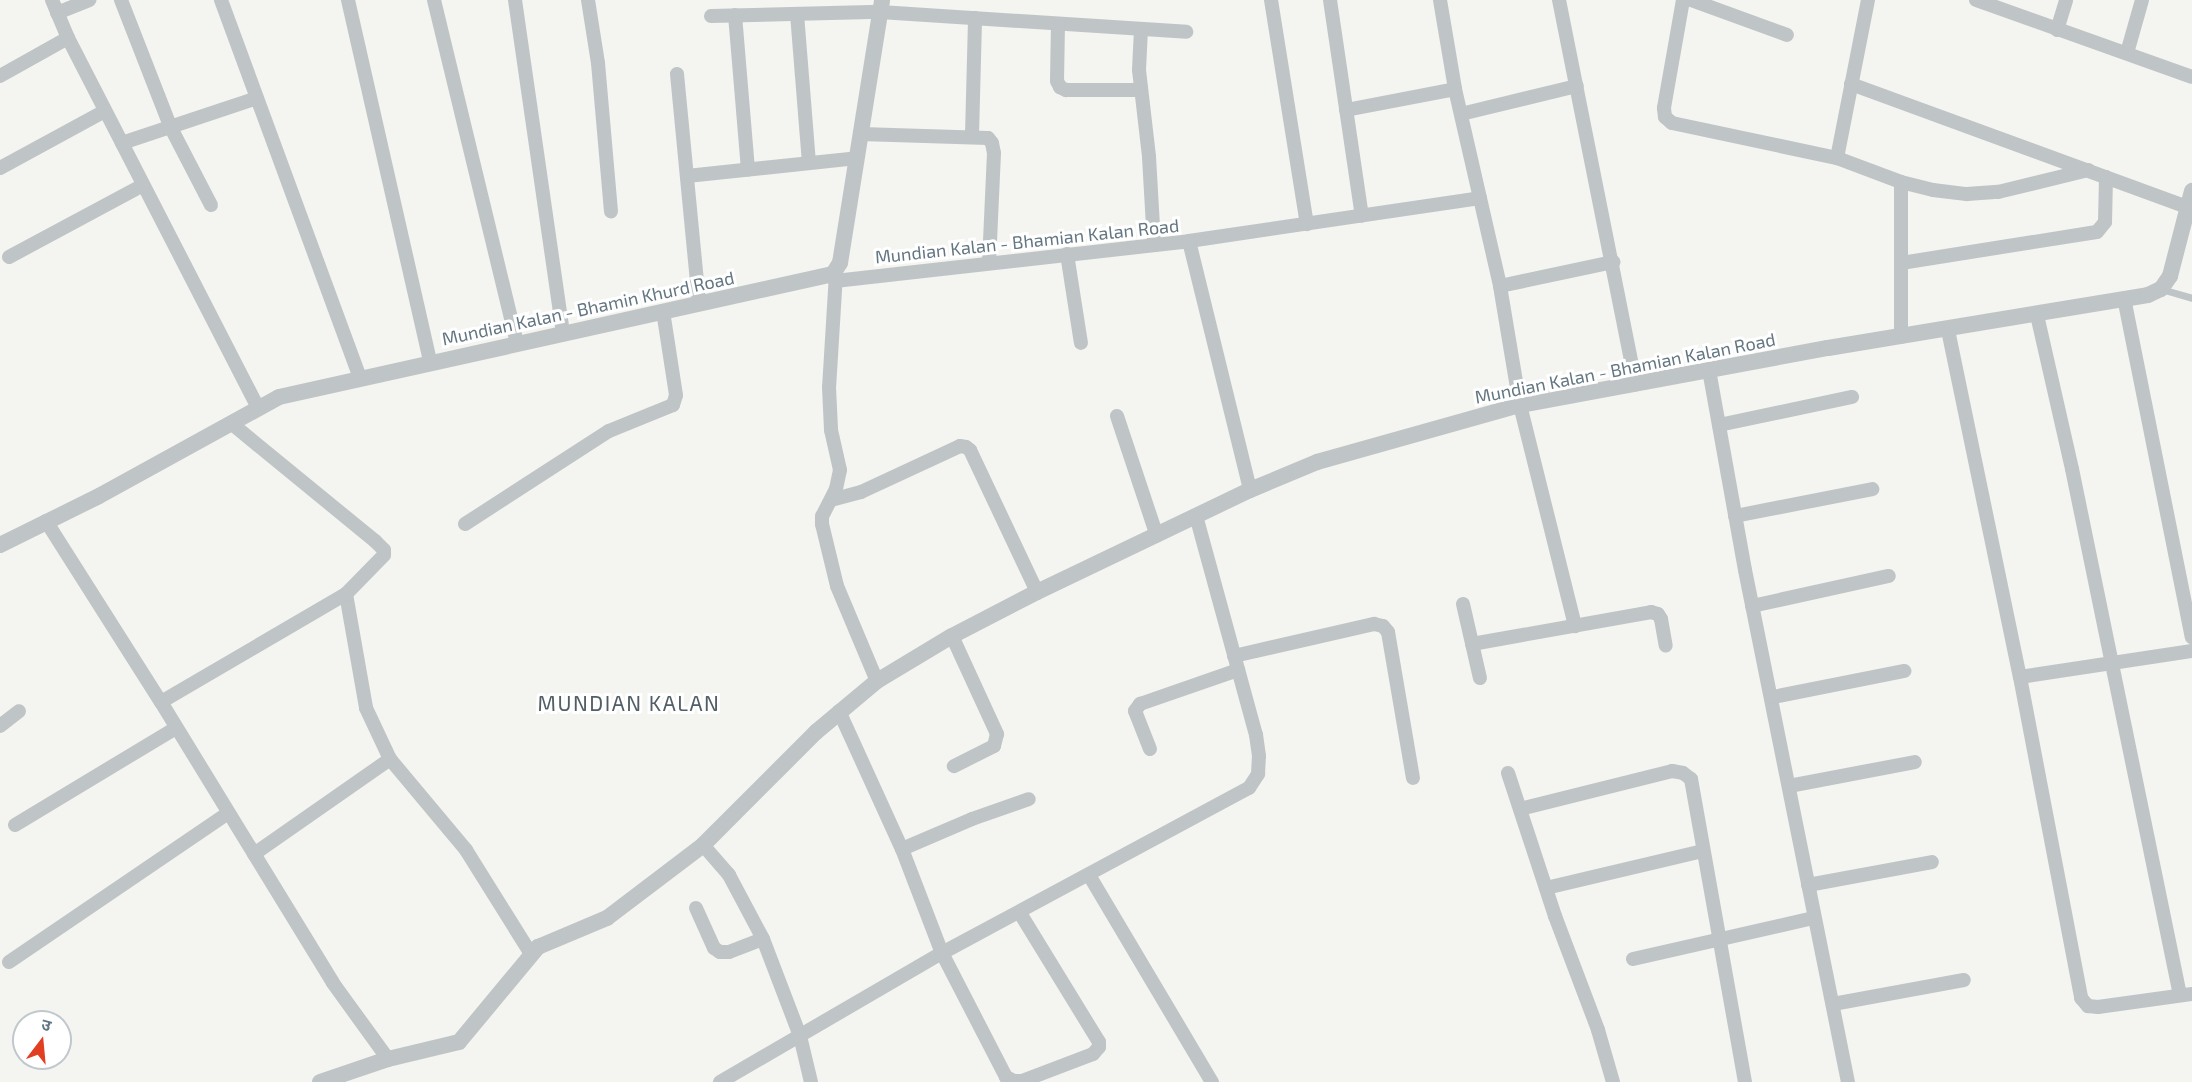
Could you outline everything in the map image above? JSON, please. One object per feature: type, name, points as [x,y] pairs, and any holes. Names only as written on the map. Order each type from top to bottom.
[{"type":"street","points":[[89,0],[55,6],[68,38],[258,408]]},
{"type":"street","points":[[121,0],[170,126],[211,205]]},
{"type":"street","points":[[221,0],[360,378]]},
{"type":"street","points":[[348,0],[430,362]]},
{"type":"street","points":[[434,0],[517,343]]},
{"type":"street","points":[[515,0],[563,332]]},
{"type":"street","points":[[588,0],[598,63],[611,211]]},
{"type":"street","points":[[1271,0],[1307,224]]},
{"type":"street","points":[[1330,0],[1362,216]]},
{"type":"street","points":[[1440,0],[1455,89],[1500,286],[1520,405],[1575,626]]},
{"type":"street","points":[[1558,0],[1636,384]]},
{"type":"street","points":[[1683,0],[1664,108],[1665,117],[1672,123],[1837,158],[1901,182],[1933,190],[1967,194],[1998,192],[2088,170]]},
{"type":"street","points":[[1691,0],[1787,35]]},
{"type":"street","points":[[1837,158],[1868,0]]},
{"type":"street","points":[[1976,0],[2002,5],[2057,30],[2192,77]]},
{"type":"street","points":[[2057,30],[2066,0]]},
{"type":"street","points":[[2127,53],[2142,0]]},
{"type":"street","points":[[877,681],[837,586],[822,516],[831,500],[840,470],[831,430],[830,387],[836,276],[840,263],[881,6]]},
{"type":"street","points":[[711,16],[797,14],[881,6],[975,18],[1186,32]]},
{"type":"street","points":[[797,14],[809,163]]},
{"type":"street","points":[[735,15],[748,169]]},
{"type":"street","points":[[972,135],[975,18]]},
{"type":"street","points":[[1058,24],[1057,81],[1060,87],[1066,90],[1141,90]]},
{"type":"street","points":[[1141,29],[1141,90],[1149,157],[1154,245]]},
{"type":"street","points":[[0,74],[68,38]]},
{"type":"street","points":[[677,74],[699,303]]},
{"type":"street","points":[[1851,84],[2106,177],[2190,199],[2170,276],[2161,289]]},
{"type":"street","points":[[1461,114],[1577,86]]},
{"type":"street","points":[[1346,110],[1455,89]]},
{"type":"street","points":[[122,143],[257,98]]},
{"type":"street","points":[[0,168],[105,111]]},
{"type":"street","points":[[861,134],[972,135],[988,138],[992,143],[994,153],[989,263]]},
{"type":"street","points":[[687,176],[857,158]]},
{"type":"street","points":[[1901,263],[2097,232],[2105,222],[2106,177]]},
{"type":"street","points":[[1901,182],[1901,337]]},
{"type":"street","points":[[9,257],[143,185]]},
{"type":"street","points":[[1189,241],[1480,198]]},
{"type":"street","name":"Mundian Kalan - Bhamian Kalan Road","points":[[836,276],[989,263],[1189,241],[1250,490],[1317,462],[1520,405],[1709,370],[2148,295],[2161,289]]},
{"type":"street","points":[[1067,254],[1082,343]]},
{"type":"street","points":[[1500,286],[1613,262]]},
{"type":"street","name":"Mundian Kalan - Bhamin Khurd Road","points":[[1,541],[99,496],[258,408],[289,394],[563,332],[836,276]]},
{"type":"street","points":[[2124,298],[2192,637]]},
{"type":"street","points":[[465,524],[609,431],[673,405],[676,395],[663,311]]},
{"type":"street","points":[[1948,330],[2020,677],[2081,998],[2088,1006],[2098,1007],[2186,995],[2110,664],[2072,469],[2037,315]]},
{"type":"street","points":[[1709,370],[1752,606],[1773,698],[1814,918],[1848,1082]]},
{"type":"street","points":[[1719,425],[1852,397]]},
{"type":"street","points":[[1117,416],[1157,536]]},
{"type":"street","points":[[161,702],[346,594],[381,560],[384,550],[231,423]]},
{"type":"street","points":[[831,500],[861,492],[960,446],[966,447],[970,450],[1037,592]]},
{"type":"street","points":[[1735,516],[1872,489]]},
{"type":"street","points":[[325,1081],[388,1059],[459,1042],[531,954],[544,943],[607,918],[703,845],[839,711],[877,681],[952,636],[1037,592],[1250,490]]},
{"type":"street","points":[[720,1082],[942,953],[1020,913],[1248,788],[1258,774],[1259,756],[1196,516]]},
{"type":"street","points":[[46,521],[161,702],[333,983],[388,1059]]},
{"type":"street","points":[[1752,606],[1889,576]]},
{"type":"street","points":[[346,594],[366,708],[390,759],[466,850],[531,954]]},
{"type":"street","points":[[1463,604],[1480,678]]},
{"type":"street","points":[[1472,644],[1651,612],[1658,614],[1661,619],[1666,646]]},
{"type":"street","points":[[1234,656],[1374,624],[1383,626],[1388,632],[1413,778]]},
{"type":"street","points":[[952,636],[997,734],[994,746],[954,766]]},
{"type":"street","points":[[2020,677],[2192,651]]},
{"type":"street","points":[[1150,749],[1136,711],[1140,704],[1238,670]]},
{"type":"street","points":[[1773,698],[1904,671]]},
{"type":"street","points":[[0,726],[19,711]]},
{"type":"street","points":[[839,711],[902,849],[942,953],[1006,1077],[1022,1081],[1093,1054],[1099,1042],[1020,913]]},
{"type":"street","points":[[15,825],[176,728]]},
{"type":"street","points":[[254,854],[390,759]]},
{"type":"street","points":[[1789,786],[1915,762]]},
{"type":"street","points":[[1520,809],[1672,771],[1683,772],[1691,779],[1702,851],[1746,1082]]},
{"type":"street","points":[[1508,773],[1546,888],[1598,1030],[1613,1082]]},
{"type":"street","points":[[902,849],[972,819],[1029,799]]},
{"type":"street","points":[[9,962],[228,813]]},
{"type":"street","points":[[703,845],[729,875],[763,939],[800,1036],[811,1082]]},
{"type":"street","points":[[1546,888],[1702,851]]},
{"type":"street","points":[[1808,885],[1932,862]]},
{"type":"street","points":[[1089,875],[1212,1082]]},
{"type":"street","points":[[696,908],[714,948],[720,952],[729,952],[763,939]]},
{"type":"street","points":[[1633,959],[1814,918]]},
{"type":"street","points":[[1833,1004],[1964,980]]},
{"type":"lane","points":[[2161,289],[2192,298]]},
{"type":"district","name":"MUNDIAN KALAN","points":[[629,703]]}]
